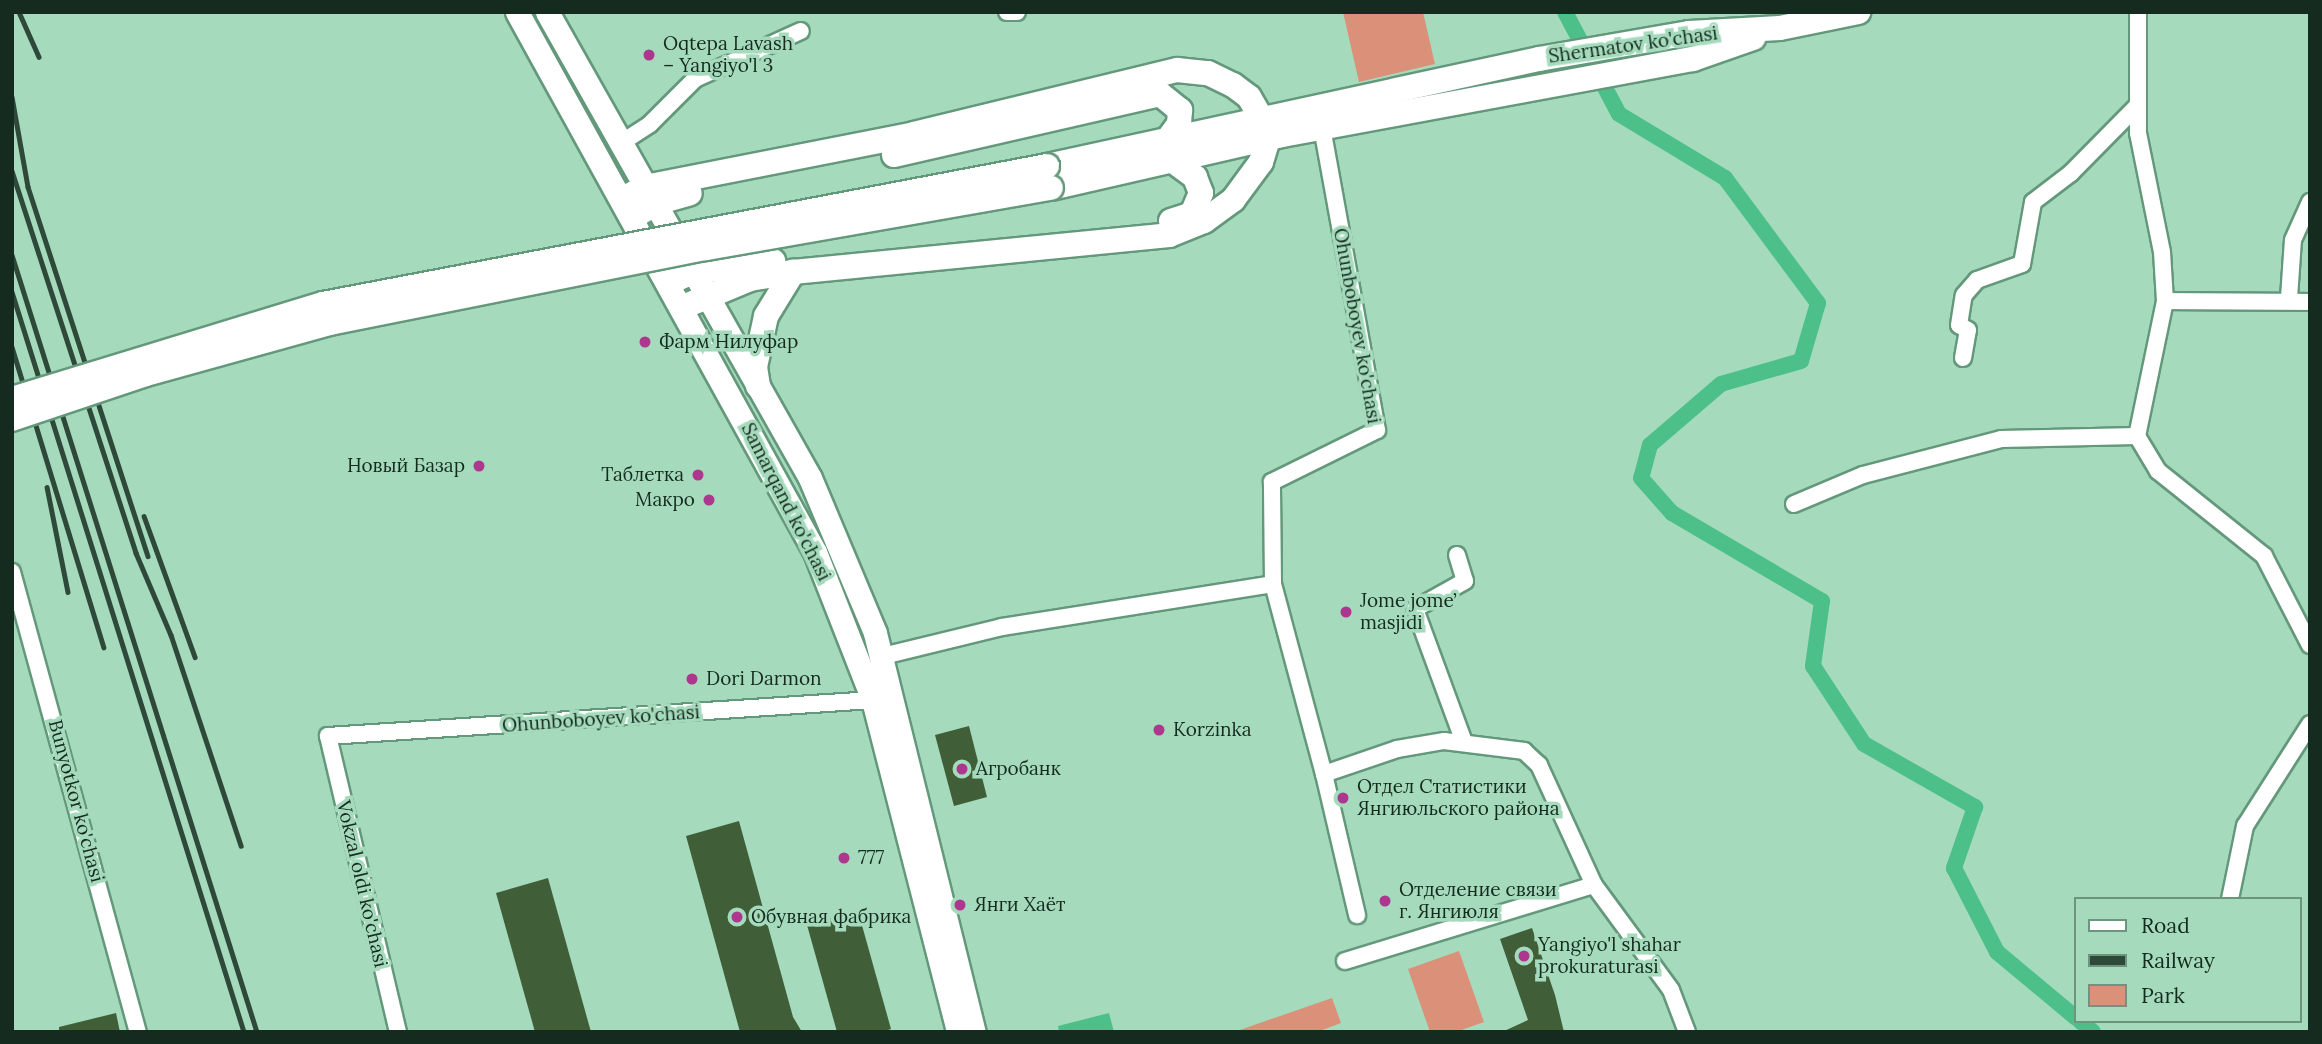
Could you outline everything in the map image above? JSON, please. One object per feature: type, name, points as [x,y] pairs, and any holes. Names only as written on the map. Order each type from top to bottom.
[{"type":"main road","name":"Samarqand ko'chasi","points":[[517,12],[670,282],[694,301],[758,386],[810,478],[883,656],[974,1032]]},
{"type":"main road","name":"Samarqand ko'chasi","points":[[547,12],[692,272],[694,301],[815,552],[873,700],[957,1032]]},
{"type":"main road","name":"Shermatov ko'chasi","points":[[1266,130],[1533,60],[1774,20],[1858,12]]},
{"type":"main road","name":"Shermatov ko'chasi","points":[[1266,130],[1322,128],[1693,59],[1774,20]]},
{"type":"main road","points":[[1533,60],[1537,87]]},
{"type":"main road","points":[[628,208],[651,195],[1177,70],[1200,71],[1233,85],[1249,97],[1266,130],[1254,175],[1233,200],[1204,222],[1169,235],[793,272],[694,301]]},
{"type":"main road","points":[[651,195],[941,146],[1160,94],[1180,110],[1179,124],[1170,150]]},
{"type":"main road","points":[[12,419],[146,374],[330,323],[706,248],[1266,130]]},
{"type":"main road","points":[[670,282],[692,272],[921,243],[1179,219],[1195,210],[1201,192],[1195,177],[1170,150]]},
{"type":"main road","points":[[12,399],[323,304],[1049,177]]},
{"type":"main road","points":[[758,386],[755,367],[766,316],[793,272]]},
{"type":"street","points":[[1007,12],[1017,12]]},
{"type":"street","points":[[2138,12],[2137,106],[2165,301],[2137,436],[2158,471],[2264,556],[2310,645]]},
{"type":"street","points":[[621,143],[650,124],[695,79],[801,31]]},
{"type":"street","points":[[1963,358],[1968,330],[1959,325],[1964,295],[1977,280],[2022,264],[2033,202],[2071,173],[2137,106]]},
{"type":"street","name":"Ohunboboyev ko'chasi","points":[[1322,128],[1377,430],[1272,482],[1273,583],[1324,774],[1357,915]]},
{"type":"street","points":[[2289,298],[2293,240],[2310,202]]},
{"type":"street","points":[[2165,301],[2289,298],[2310,302]]},
{"type":"street","points":[[1794,504],[1863,475],[2001,439],[2137,436]]},
{"type":"street","points":[[1457,555],[1465,581],[1415,609],[1464,742]]},
{"type":"street","name":"Bunyotkor ko'chasi","points":[[12,572],[138,1032]]},
{"type":"street","points":[[883,656],[1002,627],[1273,583]]},
{"type":"street","name":"Ohunboboyev ko'chasi","points":[[328,736],[873,700]]},
{"type":"street","points":[[2230,897],[2245,826],[2310,724]]},
{"type":"street","name":"Vokzal oldi ko'chasi","points":[[328,736],[397,1032]]},
{"type":"street","points":[[1324,774],[1397,748],[1464,742],[1514,747],[1534,759],[1594,885],[1671,990],[1687,1032]]},
{"type":"street","points":[[1345,961],[1594,885]]},
{"type":"green space","points":[[1343,12],[1423,12],[1435,64],[1359,82]]},
{"type":"green space","points":[[1459,951],[1484,1022],[1456,1032],[1430,1032],[1408,969]]},
{"type":"green space","points":[[1332,998],[1341,1023],[1317,1032],[1234,1032]]},
{"type":"shaded area","points":[[1109,1013],[1114,1032],[1059,1032],[1058,1026]]},
{"type":"building","name":"Агробанк","points":[[969,726],[987,797],[954,806],[935,735]]},
{"type":"building","name":"Обувная фабрика","points":[[739,821],[793,1017],[802,1032],[740,1032],[686,836]]},
{"type":"building","points":[[548,878],[591,1032],[535,1032],[496,893]]},
{"type":"building","name":"Обувная фабрика","points":[[858,911],[891,1029],[882,1032],[837,1032],[807,925]]},
{"type":"building","name":"Yangiyo'l shahar prokuraturasi","points":[[1532,928],[1555,995],[1564,1032],[1502,1032],[1528,1020],[1500,939]]},
{"type":"building","points":[[116,1013],[120,1032],[59,1032],[59,1027]]},
{"type":"waterway","points":[[1565,12],[1619,114],[1725,178],[1818,303],[1801,361],[1721,384],[1650,445],[1641,478],[1672,513],[1822,601],[1813,666],[1864,744],[1975,807],[1954,868],[1997,952],[2074,1016]]},
{"type":"waterway","points":[[2082,1023],[2093,1032]]},
{"type":"railway","points":[[19,12],[39,57]]},
{"type":"railway","points":[[12,97],[28,187],[148,556]]},
{"type":"railway","points":[[12,171],[136,553],[171,635],[241,846]]},
{"type":"railway","points":[[12,255],[257,1032]]},
{"type":"railway","points":[[12,292],[244,1032]]},
{"type":"railway","points":[[12,347],[104,647]]},
{"type":"railway","points":[[47,487],[68,592]]},
{"type":"railway","points":[[144,516],[195,657]]},
{"type":"place","name":"Oqtepa Lavash – Yangiyo'l 3","points":[[649,55]]},
{"type":"place","name":"Фарм Нилуфар","points":[[645,342]]},
{"type":"place","name":"Новый Базар","points":[[479,466]]},
{"type":"place","name":"Таблетка","points":[[698,475]]},
{"type":"place","name":"Макро","points":[[709,500]]},
{"type":"place","name":"Jome jome’ masjidi","points":[[1346,612]]},
{"type":"place","name":"Dori Darmon","points":[[692,679]]},
{"type":"place","name":"Korzinka","points":[[1159,730]]},
{"type":"place","name":"Агробанк","points":[[962,769]]},
{"type":"place","name":"Отдел Статистики Янгиюльского района","points":[[1343,798]]},
{"type":"place","name":"777","points":[[844,858]]},
{"type":"place","name":"Отделение связи г. Янгиюля","points":[[1385,901]]},
{"type":"place","name":"Янги Хаёт","points":[[960,905]]},
{"type":"place","name":"Обувная фабрика","points":[[737,917]]},
{"type":"place","name":"Yangiyo'l shahar prokuraturasi","points":[[1524,956]]}]
